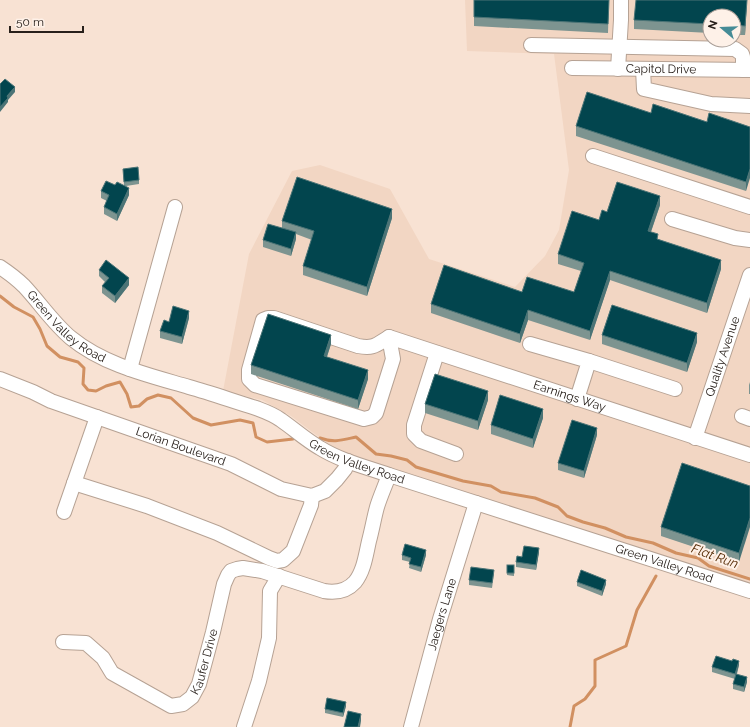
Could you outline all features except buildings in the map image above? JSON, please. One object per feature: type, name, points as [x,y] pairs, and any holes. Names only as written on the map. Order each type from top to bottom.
[{"type":"street","points":[[618,69],[621,0]]},
{"type":"street","points":[[531,45],[735,49],[742,54],[747,70]]},
{"type":"street","points":[[669,48],[671,69]]},
{"type":"street","name":"Capitol Drive","points":[[572,68],[747,70]]},
{"type":"street","points":[[643,69],[644,89],[711,104],[750,106]]},
{"type":"street","points":[[593,156],[750,207]]},
{"type":"street","points":[[130,369],[175,208]]},
{"type":"street","points":[[672,219],[735,238],[750,240]]},
{"type":"street","name":"Green Valley Road","points":[[0,267],[11,274],[23,285],[58,326],[71,338],[101,357],[150,376],[269,413],[280,419],[311,442],[348,461],[750,591]]},
{"type":"street","name":"Quality Avenue","points":[[695,438],[750,275]]},
{"type":"street","points":[[268,318],[274,318],[364,347],[372,347],[389,337],[393,359],[376,414],[372,417],[364,419],[255,385],[249,379],[249,370],[264,320],[268,318]]},
{"type":"street","name":"Earnings Way","points":[[389,337],[750,456]]},
{"type":"street","points":[[530,344],[675,388]]},
{"type":"street","points":[[437,353],[414,425],[414,434],[421,441],[456,454]]},
{"type":"street","points":[[577,399],[588,361]]},
{"type":"street","name":"Lorian Boulevard","points":[[0,379],[33,392],[50,401],[231,464],[281,489],[312,496]]},
{"type":"street","points":[[64,512],[97,417]]},
{"type":"street","points":[[74,483],[147,506],[217,533],[277,561],[284,560],[293,551],[311,505],[312,496],[325,490],[337,479],[345,469],[348,461]]},
{"type":"street","name":"Kaufer Drive","points":[[63,642],[86,643],[104,658],[112,673],[171,706],[183,704],[192,697],[199,684],[224,584],[231,571],[243,568],[262,571],[324,591],[341,592],[348,588],[355,583],[365,560],[378,506],[389,475]]},
{"type":"street","name":"Jaegers Lane","points":[[410,727],[440,619],[476,503]]},
{"type":"street","points":[[244,727],[259,681],[269,638],[270,591],[279,576]]},
{"type":"shaded area","points":[[465,0],[750,0],[750,586],[336,450],[291,416],[262,400],[223,391],[249,254],[292,171],[320,165],[390,189],[429,259],[515,287],[545,256],[559,230],[569,170],[554,54],[467,51]]},
{"type":"waterway","points":[[0,296],[14,307],[33,317],[47,346],[60,357],[78,362],[84,368],[83,384],[88,390],[96,391],[120,382],[127,394],[131,407],[139,406],[147,399],[158,395],[171,398],[193,418],[211,425],[240,420],[253,423],[256,437],[267,442],[293,439]]},
{"type":"waterway","points":[[320,438],[334,441],[356,437],[376,454],[407,460],[416,467],[463,481],[491,486],[501,492],[535,498],[558,507],[567,516],[605,528],[626,537],[653,543],[676,553],[698,558],[709,566],[750,579]]},
{"type":"waterway","name":"Flat Run","points":[[570,727],[574,706],[585,699],[595,686],[595,660],[626,646],[637,610],[656,576]]}]
